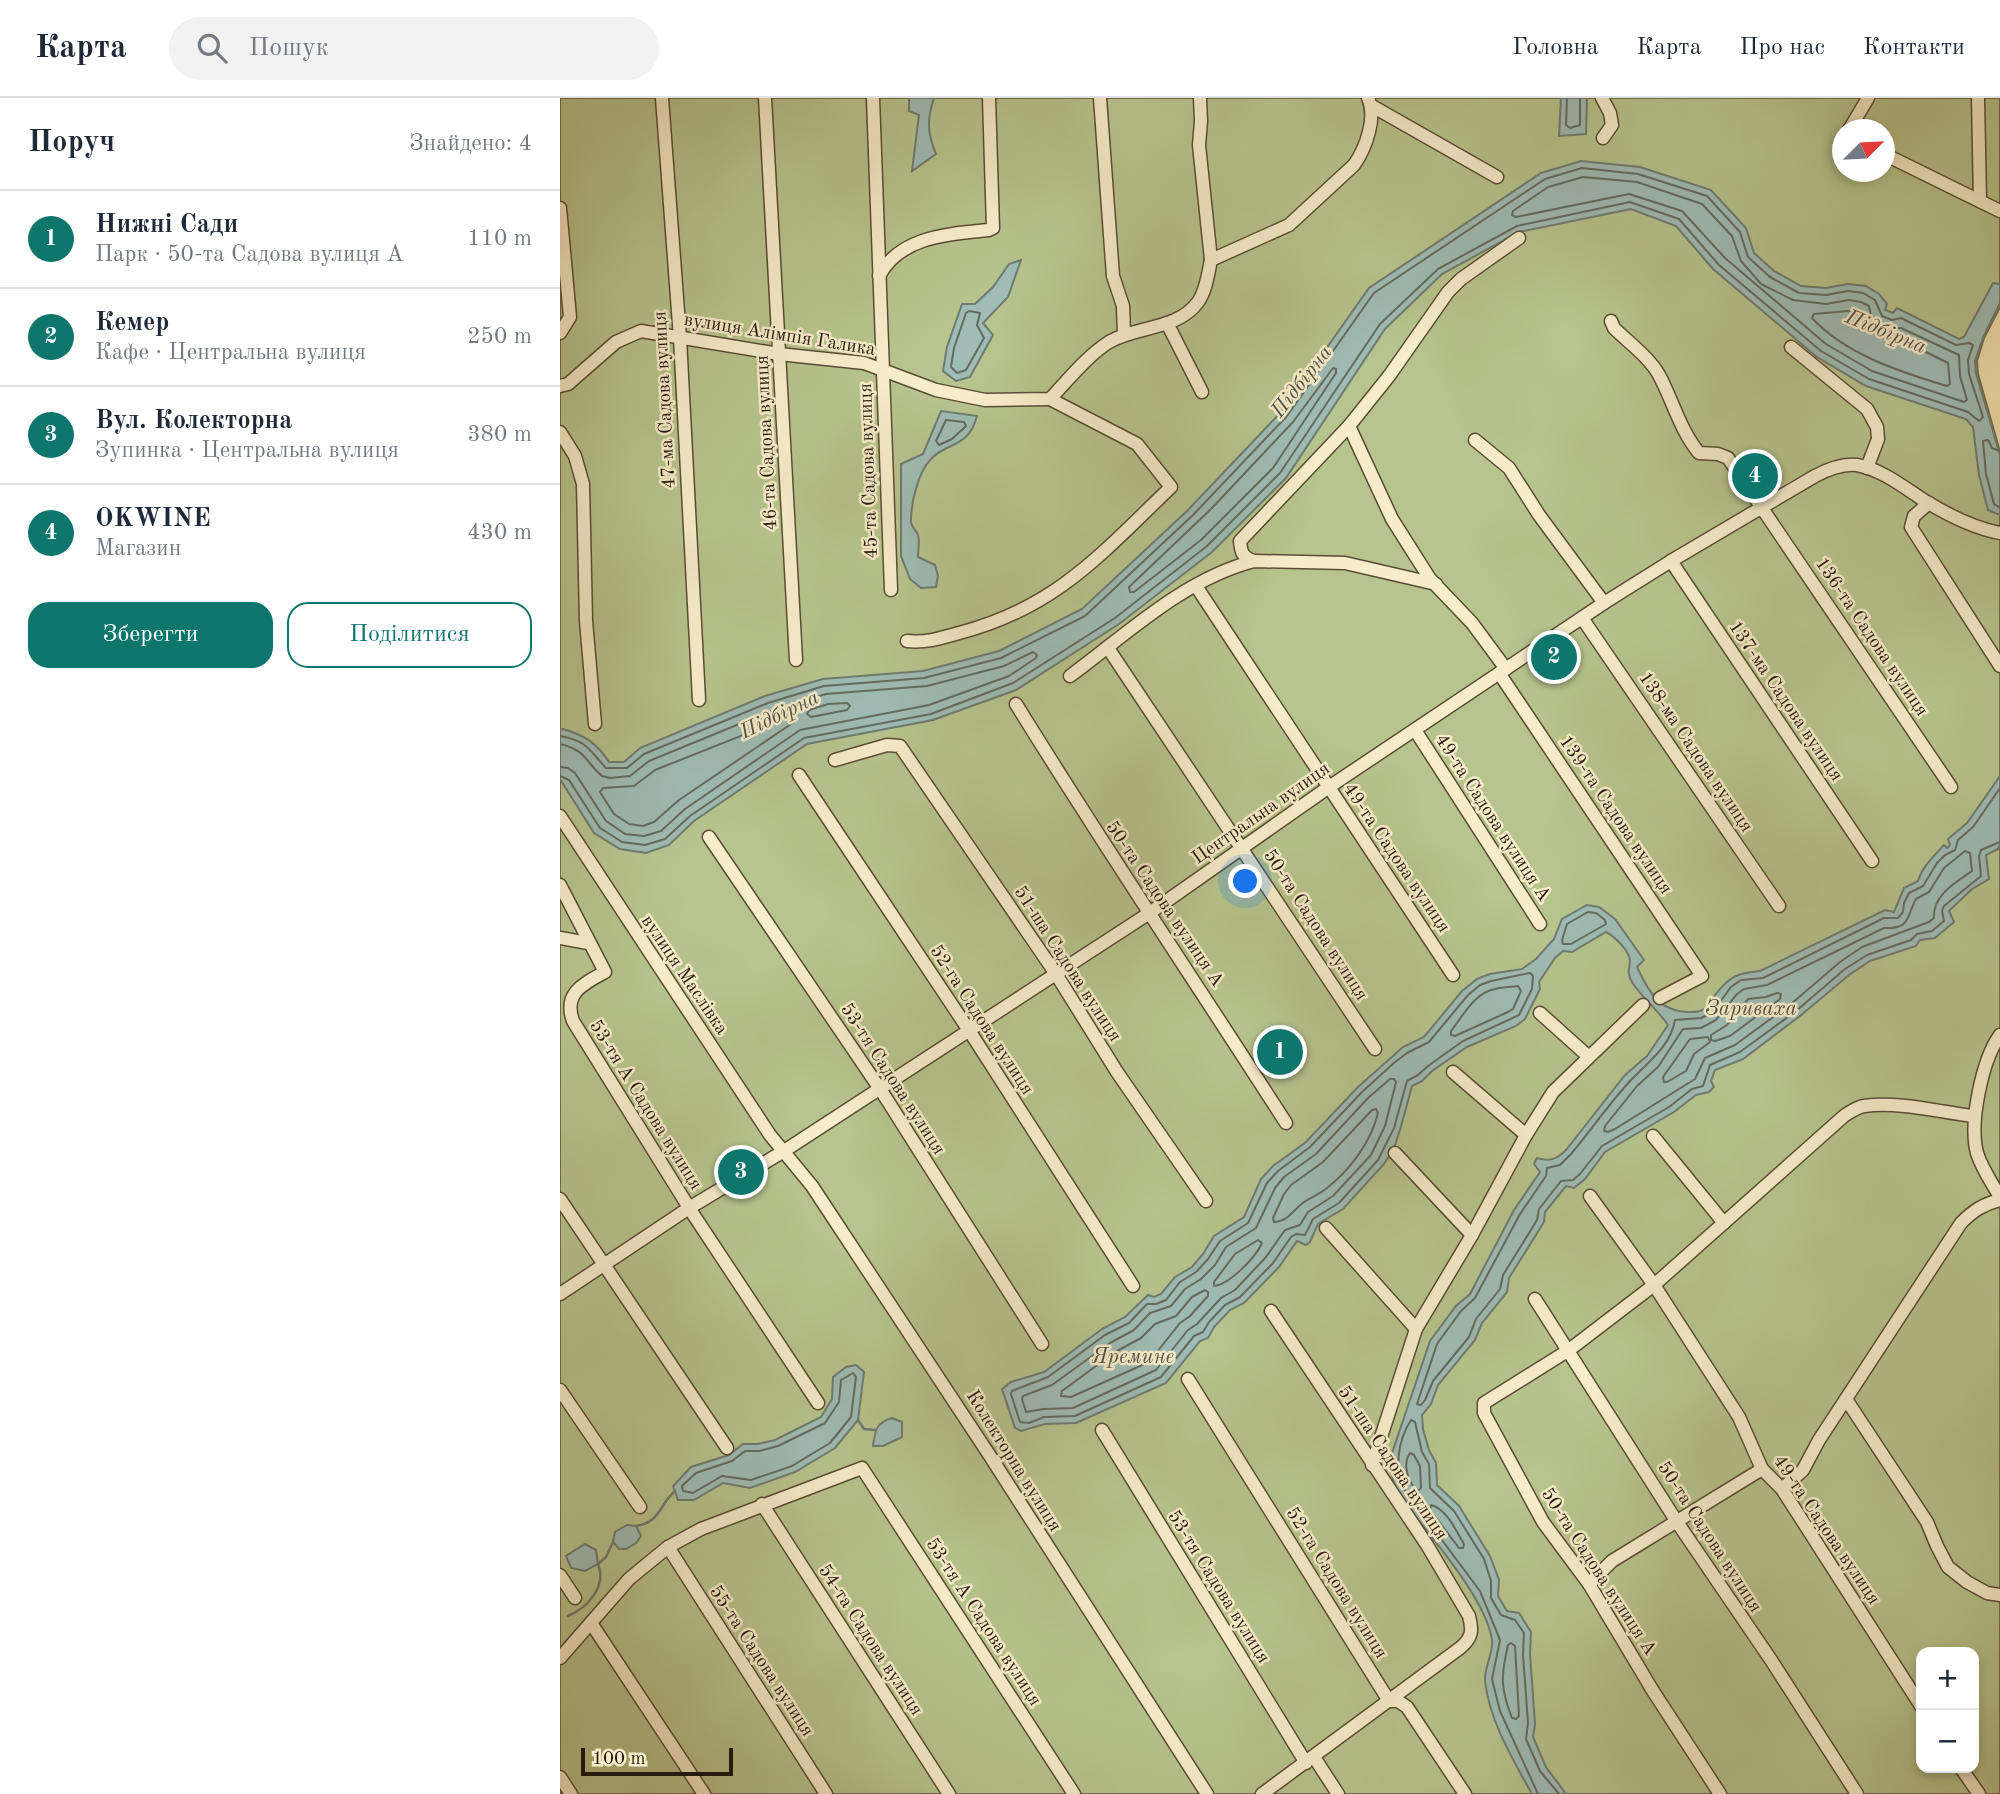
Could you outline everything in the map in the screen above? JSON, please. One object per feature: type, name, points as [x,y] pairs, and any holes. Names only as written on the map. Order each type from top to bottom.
[{"type":"street","name":"47-ма Садова вулиця","points":[[662,98],[680,338],[699,700]]},
{"type":"street","name":"46-та Садова вулиця","points":[[765,98],[796,660]]},
{"type":"street","name":"45-та Садова вулиця","points":[[873,98],[891,590]]},
{"type":"street","points":[[879,276],[883,267],[896,254],[910,245],[932,237],[993,228],[989,98]]},
{"type":"street","points":[[1100,98],[1113,276],[1123,306],[1124,335]]},
{"type":"street","points":[[907,641],[922,643],[1002,621],[1040,602],[1086,569],[1171,487],[1137,444],[1050,399],[1108,343],[1124,335],[1167,323],[1183,315],[1198,302],[1206,285],[1211,260],[1199,145],[1200,98]]},
{"type":"street","points":[[1602,98],[1610,113],[1612,125],[1603,138]]},
{"type":"street","points":[[1856,119],[1868,98]]},
{"type":"street","points":[[1978,98],[1980,201]]},
{"type":"street","points":[[1211,260],[1289,225],[1354,165],[1360,156],[1370,123],[1370,102]]},
{"type":"street","points":[[1370,102],[1497,177]]},
{"type":"street","points":[[1895,159],[2000,211]]},
{"type":"street","points":[[560,208],[569,317],[560,333]]},
{"type":"street","points":[[1249,563],[1241,552],[1240,541],[1349,426],[1389,376],[1448,292],[1461,279],[1519,238]]},
{"type":"street","name":"136-та Садова вулиця","points":[[1611,321],[1614,328],[1658,374],[1699,453],[1728,458],[1951,787]]},
{"type":"street","points":[[1167,323],[1202,392]]},
{"type":"street","name":"вулиця Алімпія Галика","points":[[560,386],[569,384],[616,342],[641,331],[779,355],[864,363],[936,390],[985,400],[1050,399]]},
{"type":"street","points":[[1791,347],[1867,409],[1877,427],[1878,439],[1867,468]]},
{"type":"street","name":"139-та Садова вулиця","points":[[1349,426],[1392,519],[1430,579],[1472,623],[1702,976],[1660,998]]},
{"type":"street","points":[[560,432],[575,456],[583,484],[586,621],[595,724]]},
{"type":"street","points":[[1475,440],[1510,468],[1539,515],[1604,603]]},
{"type":"street","name":"Центральна вулиця","points":[[560,1294],[689,1208],[784,1151],[1151,912],[1329,787],[1604,603],[1828,469],[1857,465],[1867,468],[1960,520],[2000,533]]},
{"type":"street","points":[[1929,503],[1914,516],[1911,527],[2000,666]]},
{"type":"street","name":"137-ма Садова вулиця","points":[[1671,561],[1872,861]]},
{"type":"street","points":[[1070,676],[1148,616],[1224,570],[1249,563],[1345,563],[1436,584]]},
{"type":"street","name":"49-та Садова вулиця","points":[[1196,586],[1453,975]]},
{"type":"street","name":"138-ма Садова вулиця","points":[[1582,618],[1779,906]]},
{"type":"street","name":"50-та Садова вулиця","points":[[1108,648],[1375,1049]]},
{"type":"street","name":"50-та Садова вулиця А","points":[[1016,704],[1108,852],[1151,912],[1286,1123]]},
{"type":"street","name":"49-та Садова вулиця А","points":[[1415,730],[1540,924]]},
{"type":"street","name":"51-ша Садова вулиця","points":[[835,760],[887,745],[900,746],[1056,974],[1117,1072],[1206,1201]]},
{"type":"street","name":"52-га Садова вулиця","points":[[799,775],[1133,1286]]},
{"type":"street","name":"вулиця Маслівка","points":[[560,816],[762,1124],[784,1151]]},
{"type":"street","name":"53-тя Садова вулиця","points":[[709,837],[879,1088],[1042,1344]]},
{"type":"street","points":[[560,885],[589,943]]},
{"type":"street","points":[[560,938],[589,943]]},
{"type":"street","name":"53-тя А Садова вулиця","points":[[589,943],[605,972],[574,993],[569,1006],[570,1013],[689,1208],[818,1404]]},
{"type":"street","points":[[1373,1465],[1416,1329],[1472,1235],[1526,1135],[1553,1092],[1643,1005]]},
{"type":"street","points":[[1540,1013],[1589,1057]]},
{"type":"street","points":[[1782,1489],[1803,1470],[1819,1440],[1961,1223],[1986,1203],[2000,1199],[1976,1150],[1974,1116],[1986,1069],[2000,1035]]},
{"type":"street","points":[[1452,1072],[1526,1135]]},
{"type":"street","points":[[1569,1350],[1654,1285],[1844,1116],[1861,1106],[1912,1108],[1974,1116]]},
{"type":"street","points":[[1653,1136],[1724,1223]]},
{"type":"street","name":"Колекторна вулиця","points":[[784,1151],[812,1186],[986,1450],[1207,1794]]},
{"type":"street","points":[[1395,1153],[1472,1235]]},
{"type":"street","name":"49-та Садова вулиця","points":[[1590,1196],[1654,1285],[1740,1417],[1762,1469],[1782,1489],[1916,1698]]},
{"type":"street","points":[[560,1199],[727,1448]]},
{"type":"street","points":[[1326,1228],[1416,1329]]},
{"type":"street","name":"50-та Садова вулиця","points":[[1535,1298],[1677,1522],[1771,1660],[1857,1794]]},
{"type":"street","name":"51-ша Садова вулиця","points":[[1271,1311],[1427,1545],[1469,1616],[1472,1629],[1470,1640],[1389,1700]]},
{"type":"street","name":"50-та Садова вулиця А","points":[[1569,1350],[1488,1400],[1483,1407],[1484,1413],[1543,1522],[1589,1584],[1653,1691],[1720,1794]]},
{"type":"street","name":"52-га Садова вулиця","points":[[1188,1379],[1389,1700],[1407,1707],[1465,1794]]},
{"type":"street","points":[[560,1390],[640,1507]]},
{"type":"street","points":[[1846,1399],[1927,1522],[1948,1566],[1967,1582],[1987,1593],[2000,1595]]},
{"type":"street","name":"53-тя Садова вулиця","points":[[1102,1430],[1310,1760],[1338,1794]]},
{"type":"street","name":"53-тя А Садова вулиця","points":[[762,1504],[863,1469],[1074,1794]]},
{"type":"street","points":[[1589,1584],[1612,1561],[1762,1469]]},
{"type":"street","points":[[560,1658],[629,1580],[668,1547],[701,1529],[762,1504]]},
{"type":"street","name":"54-та Садова вулиця","points":[[762,1504],[949,1794]]},
{"type":"street","name":"55-та Садова вулиця","points":[[668,1547],[826,1794]]},
{"type":"street","points":[[560,1575],[575,1598]]},
{"type":"street","points":[[592,1623],[704,1794]]},
{"type":"street","points":[[1262,1794],[1389,1700]]},
{"type":"street","points":[[1964,1773],[1979,1794]]},
{"type":"street","points":[[560,1777],[571,1794]]},
{"type":"green space","points":[[560,98],[2000,98],[2000,307],[1984,338],[1977,361],[1978,374],[2000,452],[2000,1794],[560,1794]]},
{"type":"water","points":[[909,98],[934,98],[929,126],[936,154],[912,171],[919,115],[909,111]]},
{"type":"water","points":[[1561,98],[1587,98],[1586,134],[1559,136]]},
{"type":"water","name":"Підбірна","points":[[1581,161],[1640,167],[1711,190],[1746,228],[1754,253],[1774,271],[1801,286],[1866,286],[1879,294],[1887,304],[1885,310],[1893,313],[1897,308],[1959,339],[1964,337],[1993,283],[2000,284],[2000,303],[1975,361],[1976,373],[2000,455],[2000,515],[1988,510],[1979,475],[1973,427],[1966,419],[1866,386],[1817,357],[1713,269],[1676,226],[1631,209],[1519,232],[1442,274],[1385,329],[1286,478],[1212,552],[1119,624],[1016,690],[933,720],[807,744],[694,821],[669,845],[646,853],[620,849],[594,833],[560,779],[560,730],[571,731],[584,737],[600,750],[609,762],[624,762],[640,748],[765,696],[823,679],[923,671],[999,651],[1082,609],[1188,510],[1282,411],[1369,288],[1541,173]]},
{"type":"water","points":[[1021,260],[1008,297],[983,323],[993,335],[970,377],[956,381],[943,371],[947,347],[962,304],[975,304],[993,287],[1009,264]]},
{"type":"water","points":[[941,411],[977,416],[973,427],[963,439],[931,459],[916,488],[911,521],[919,537],[918,557],[935,565],[938,576],[936,587],[921,588],[910,579],[901,556],[901,464],[923,454]]},
{"type":"water","points":[[2000,776],[2000,845],[1986,855],[1989,879],[1972,889],[1949,911],[1954,922],[1935,938],[1920,940],[1916,946],[1870,961],[1849,975],[1743,1059],[1715,1070],[1711,1081],[1714,1087],[1709,1092],[1696,1095],[1674,1112],[1605,1152],[1585,1179],[1574,1188],[1566,1186],[1545,1212],[1544,1222],[1509,1278],[1507,1292],[1482,1323],[1475,1340],[1438,1385],[1431,1404],[1422,1415],[1429,1450],[1436,1463],[1437,1485],[1459,1506],[1490,1556],[1499,1580],[1498,1596],[1507,1611],[1519,1613],[1531,1632],[1535,1724],[1533,1737],[1546,1767],[1566,1794],[1532,1794],[1517,1767],[1487,1696],[1485,1676],[1492,1639],[1487,1622],[1466,1584],[1400,1496],[1390,1466],[1430,1341],[1456,1306],[1470,1294],[1514,1210],[1540,1172],[1534,1164],[1537,1158],[1553,1159],[1566,1150],[1625,1075],[1647,1056],[1668,1025],[1632,982],[1627,953],[1621,944],[1606,932],[1572,952],[1563,951],[1555,958],[1539,982],[1540,989],[1525,1019],[1516,1026],[1467,1047],[1412,1086],[1394,1148],[1384,1164],[1343,1209],[1318,1224],[1310,1242],[1306,1245],[1297,1241],[1279,1267],[1244,1303],[1230,1310],[1208,1338],[1200,1341],[1166,1383],[1076,1423],[1045,1424],[1021,1431],[1015,1428],[1002,1389],[1011,1382],[1044,1372],[1102,1329],[1125,1317],[1148,1295],[1154,1297],[1161,1294],[1175,1277],[1192,1267],[1214,1236],[1244,1217],[1261,1179],[1273,1166],[1306,1142],[1358,1087],[1403,1047],[1424,1037],[1462,991],[1477,979],[1522,969],[1536,959],[1554,939],[1562,919],[1587,905],[1599,907],[1615,919],[1644,960],[1637,967],[1651,993],[1671,1009],[1700,1011],[1707,1007],[1720,989],[1734,977],[1760,971],[1885,910],[1894,912],[1904,888],[1918,881],[1932,858],[1944,845],[1947,848],[1950,845],[1948,839],[1967,823]]},
{"type":"water","points":[[856,1365],[864,1372],[858,1420],[835,1448],[795,1472],[750,1488],[723,1483],[694,1500],[678,1500],[673,1486],[691,1467],[729,1455],[743,1444],[775,1440],[821,1417],[832,1399],[833,1377],[846,1367]]},
{"type":"water","points":[[892,1418],[902,1422],[902,1437],[883,1446],[873,1446],[877,1428]]},
{"type":"water","points":[[627,1525],[636,1526],[641,1536],[626,1549],[619,1549],[613,1542],[615,1532]]},
{"type":"water","points":[[585,1544],[596,1550],[598,1564],[585,1571],[571,1568],[566,1556]]},
{"type":"waterway","points":[[858,1420],[864,1429],[875,1430]]},
{"type":"waterway","points":[[636,1526],[655,1517],[675,1491]]},
{"type":"waterway","points":[[568,1616],[582,1608],[594,1596],[600,1581],[598,1564],[606,1557],[613,1542]]},
{"type":"place","name":"OKWINE","points":[[1755,476]]},
{"type":"place","name":"Кемер","points":[[1554,657]]},
{"type":"place","name":"Нижні Сади","points":[[1280,1052]]},
{"type":"place","name":"Вул. Колекторна","points":[[741,1172]]},
{"type":"water label","name":"Зариваха","points":[[1751,1008]]},
{"type":"water label","name":"Яремине","points":[[1133,1356]]}]
